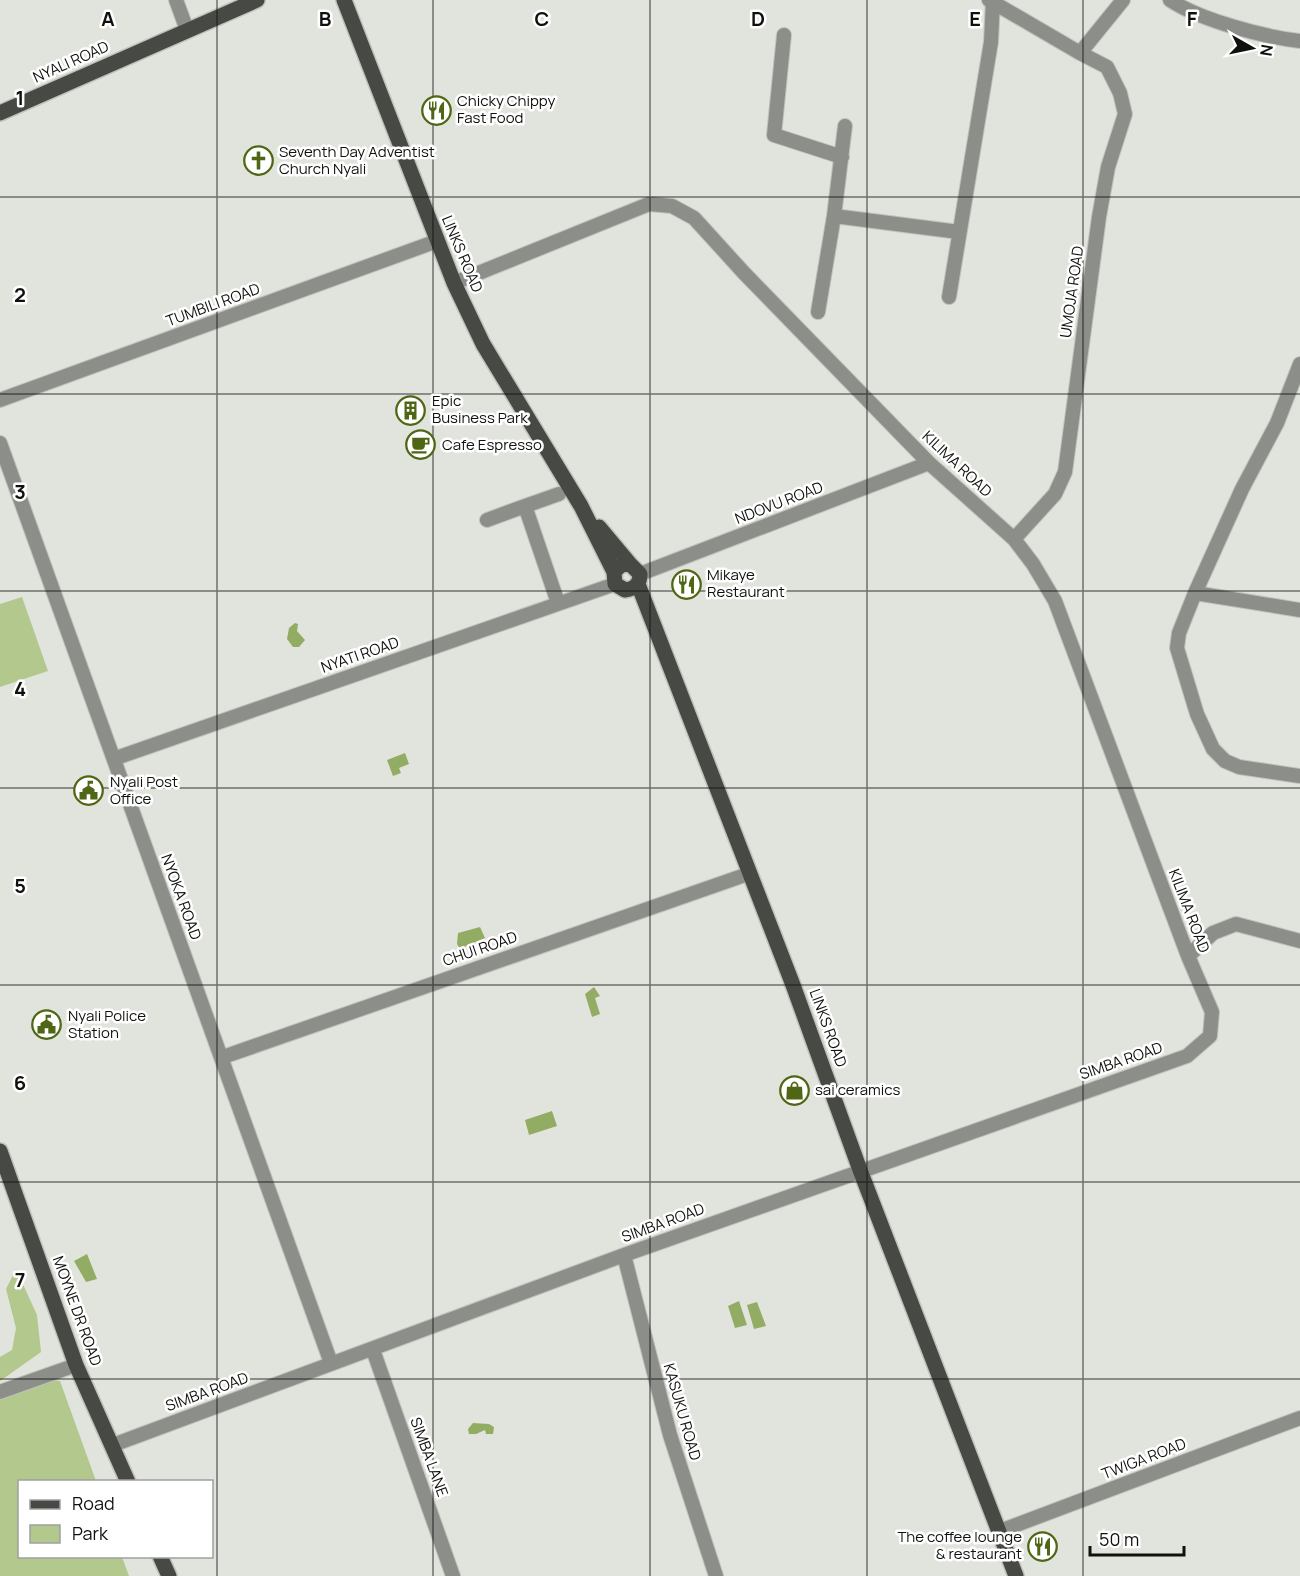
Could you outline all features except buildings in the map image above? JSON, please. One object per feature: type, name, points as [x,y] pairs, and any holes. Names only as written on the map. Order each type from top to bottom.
[{"type":"main road","name":"NYALI ROAD","points":[[0,113],[257,0]]},
{"type":"main road","name":"LINKS ROAD","points":[[344,0],[437,241],[483,344],[627,578],[658,639],[797,996],[860,1170],[1016,1573]]},
{"type":"main road","name":"MOYNE DR ROAD","points":[[0,1151],[76,1365],[128,1480]]},
{"type":"main road","points":[[160,1558],[169,1576]]},
{"type":"street","points":[[176,0],[187,30]]},
{"type":"street","points":[[1080,53],[1123,0]]},
{"type":"street","points":[[1170,0],[1184,9],[1206,17],[1300,41]]},
{"type":"street","points":[[950,297],[991,42],[992,1]]},
{"type":"street","name":"UMOJA ROAD","points":[[992,1],[1107,67],[1120,93],[1125,114],[1108,166],[1099,217],[1065,472],[1055,494],[1014,538]]},
{"type":"street","points":[[784,35],[774,135],[842,157]]},
{"type":"street","points":[[818,312],[834,216],[845,126]]},
{"type":"street","name":"KILIMA ROAD","points":[[454,283],[649,204],[672,206],[694,218],[744,273],[929,462],[1014,538],[1033,564],[1055,601],[1188,956],[1212,1012],[1213,1025]]},
{"type":"street","points":[[834,216],[959,232]]},
{"type":"street","name":"TUMBILI ROAD","points":[[0,400],[437,241]]},
{"type":"street","points":[[1300,364],[1277,423],[1242,489],[1195,592],[1179,633],[1177,648],[1200,723],[1213,749],[1225,761],[1239,767],[1300,776]]},
{"type":"street","name":"NYOKA ROAD","points":[[0,443],[116,758],[151,862],[223,1056],[332,1364]]},
{"type":"street","name":"NDOVU ROAD","points":[[627,578],[929,462]]},
{"type":"street","points":[[487,520],[559,494]]},
{"type":"street","points":[[525,506],[558,603]]},
{"type":"street","name":"NYATI ROAD","points":[[116,758],[627,578]]},
{"type":"street","points":[[1195,592],[1300,610]]},
{"type":"street","name":"CHUI ROAD","points":[[223,1056],[748,874]]},
{"type":"street","points":[[1188,956],[1214,933],[1236,924],[1300,941]]},
{"type":"street","name":"SIMBA ROAD","points":[[113,1445],[624,1255],[1187,1056],[1210,1036],[1213,1025]]},
{"type":"street","name":"KASUKU ROAD","points":[[624,1255],[670,1435],[716,1576]]},
{"type":"street","name":"SIMBA LANE","points":[[373,1350],[453,1576]]},
{"type":"street","points":[[0,1392],[76,1365]]},
{"type":"street","name":"TWIGA ROAD","points":[[1000,1531],[1300,1418]]},
{"type":"green space","points":[[22,597],[48,671],[0,687],[0,604]]},
{"type":"green space","points":[[16,1269],[37,1315],[41,1352],[0,1381],[0,1357],[12,1350],[16,1328],[6,1289]]},
{"type":"green space","points":[[51,1380],[60,1381],[96,1480],[18,1480],[18,1558],[122,1558],[129,1576],[0,1576],[0,1399]]},
{"type":"shaded area","points":[[295,623],[298,624],[297,631],[305,640],[299,647],[293,647],[287,639],[289,628]]},
{"type":"shaded area","points":[[405,753],[409,764],[399,768],[401,773],[393,776],[387,760]]},
{"type":"shaded area","points":[[480,927],[485,938],[460,949],[457,944],[458,933]]},
{"type":"shaded area","points":[[594,987],[600,996],[595,998],[600,1014],[592,1017],[585,994]]},
{"type":"shaded area","points":[[552,1111],[557,1126],[529,1135],[525,1120]]},
{"type":"shaded area","points":[[87,1254],[97,1279],[86,1282],[74,1261]]},
{"type":"shaded area","points":[[739,1301],[747,1325],[735,1328],[728,1306]]},
{"type":"shaded area","points":[[757,1302],[766,1326],[754,1329],[747,1305]]},
{"type":"shaded area","points":[[473,1423],[489,1424],[494,1427],[493,1434],[486,1434],[485,1430],[469,1434],[468,1429]]},
{"type":"place","name":"Chicky Chippy Fast Food","points":[[436,110]]},
{"type":"place","name":"Seventh Day Adventist Church Nyali","points":[[258,161]]},
{"type":"place","name":"Epic Business Park","points":[[411,410]]},
{"type":"place","name":"Cafe Espresso","points":[[421,445]]},
{"type":"place","name":"Mikaye Restaurant","points":[[686,584]]},
{"type":"place","name":"Nyali Post Office","points":[[89,791]]},
{"type":"place","name":"Nyali Police Station","points":[[47,1025]]},
{"type":"place","name":"sai ceramics","points":[[794,1090]]},
{"type":"place","name":"The coffee lounge & restaurant","points":[[1043,1546]]}]
